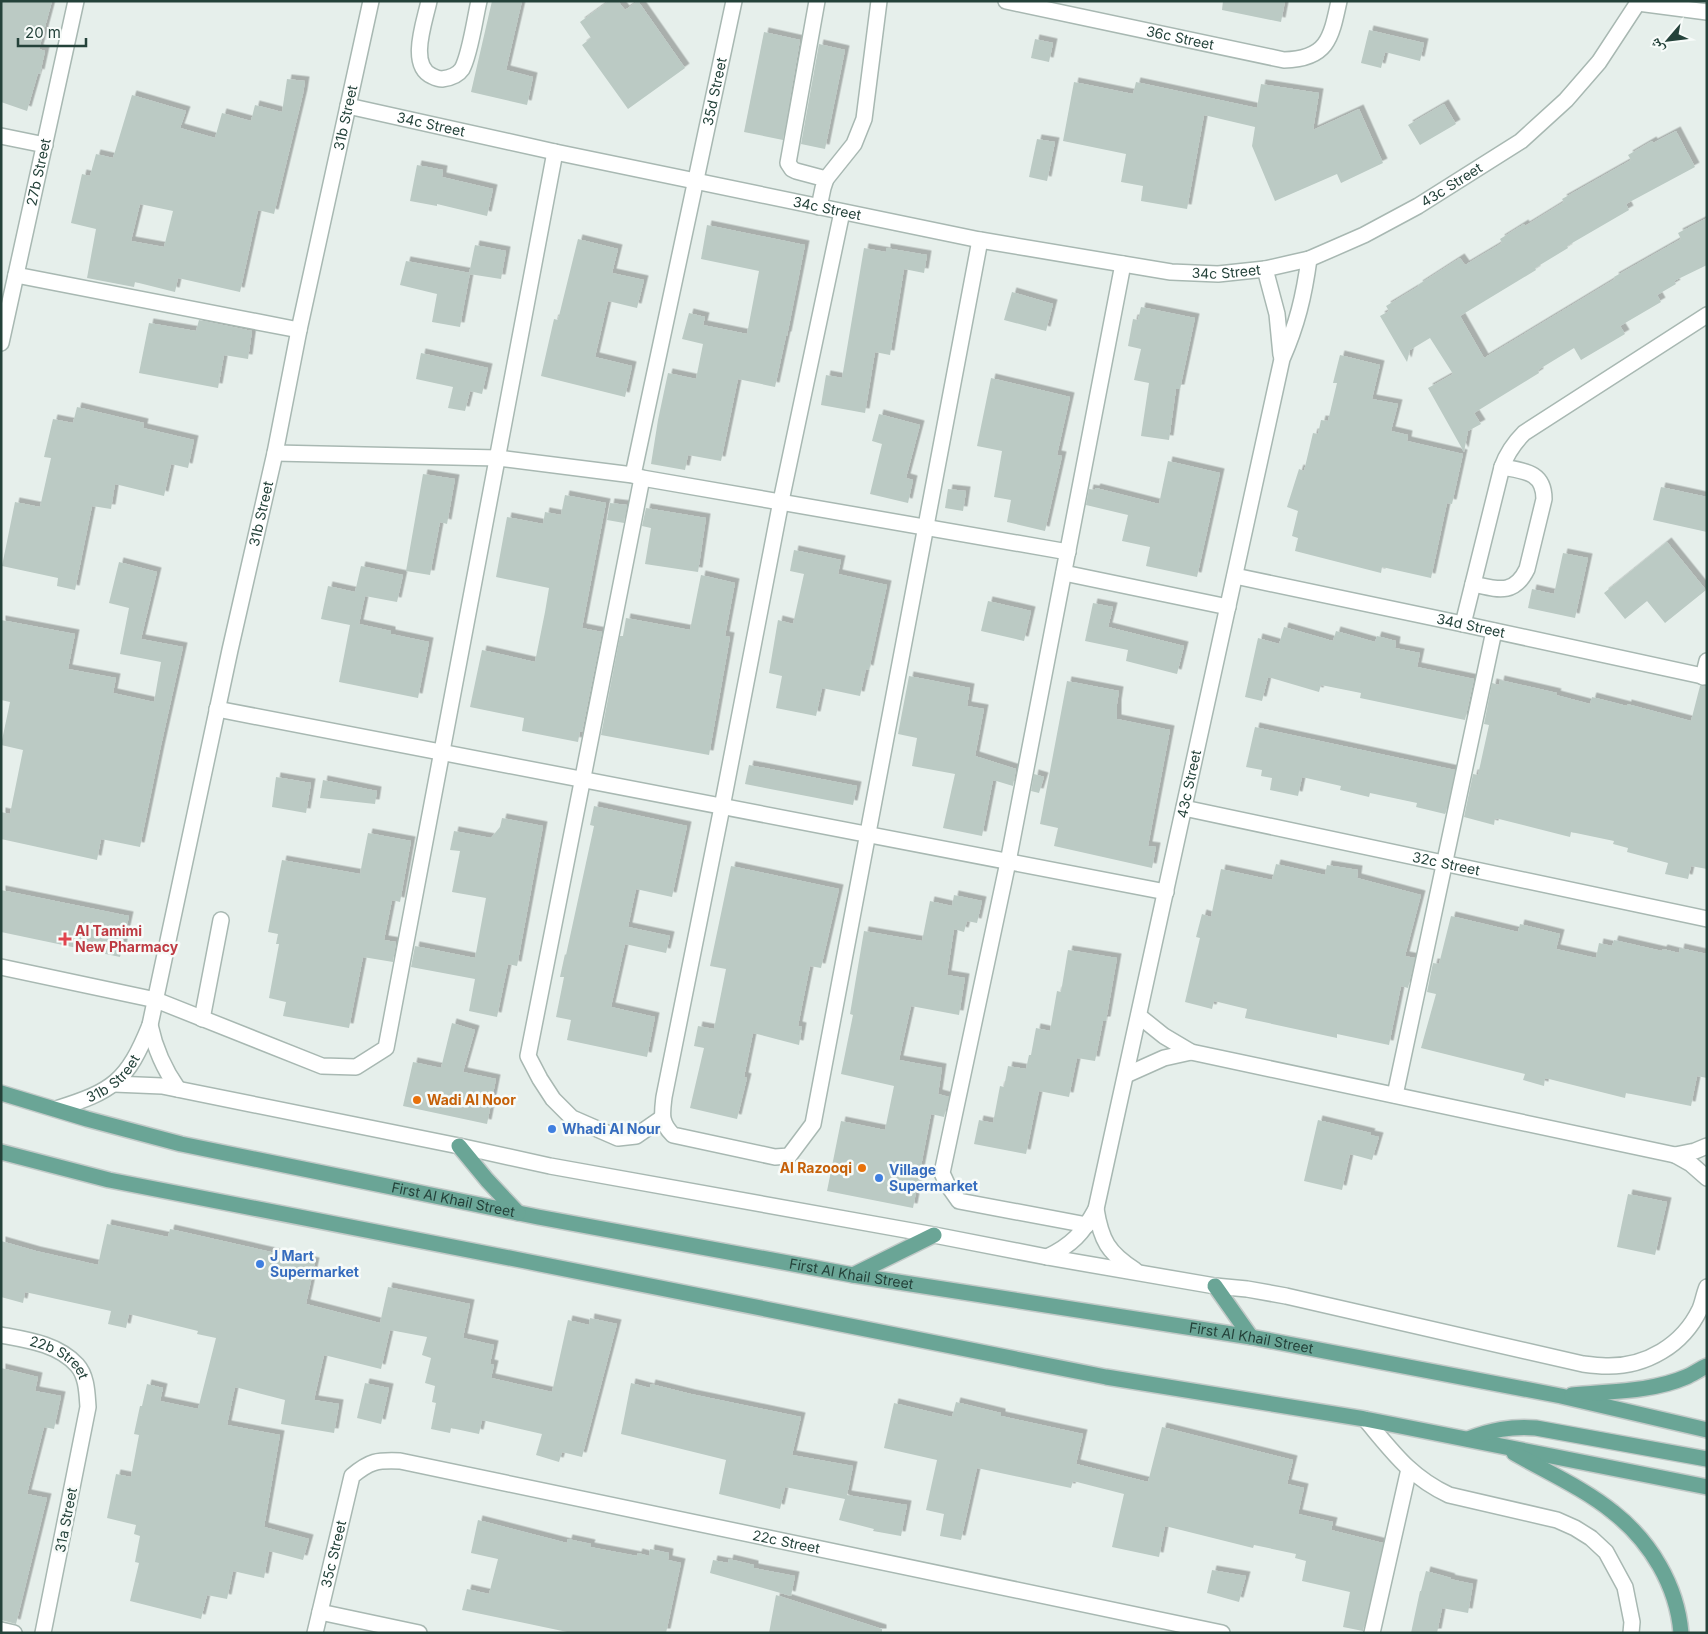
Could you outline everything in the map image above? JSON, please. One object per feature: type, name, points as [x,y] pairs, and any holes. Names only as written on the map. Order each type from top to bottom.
[{"type":"main road","name":"First Al Khail Street","points":[[1,1092],[126,1130],[181,1144],[518,1213],[853,1275],[1251,1337],[1561,1396],[1707,1430]]},
{"type":"main road","points":[[458,1146],[518,1213]]},
{"type":"main road","points":[[1,1152],[118,1182],[544,1264],[1106,1377],[1366,1419],[1707,1487]]},
{"type":"main road","points":[[853,1275],[934,1235]]},
{"type":"main road","points":[[1215,1286],[1251,1337]]},
{"type":"main road","points":[[1561,1396],[1642,1389],[1687,1377],[1707,1366]]},
{"type":"main road","points":[[1468,1439],[1501,1428],[1536,1428],[1707,1459]]},
{"type":"main road","points":[[1502,1446],[1612,1511],[1636,1533],[1653,1554],[1666,1578],[1676,1604],[1681,1633]]},
{"type":"street","name":"27b Street","points":[[1,343],[76,1]]},
{"type":"street","name":"31b Street","points":[[56,1109],[98,1094],[114,1084],[128,1070],[138,1053],[150,1025],[217,709],[275,453],[299,330],[371,1]]},
{"type":"street","points":[[429,1],[418,51],[420,64],[427,74],[439,79],[452,78],[462,70],[479,1]]},
{"type":"street","name":"35d Street","points":[[662,1118],[636,1136],[618,1138],[572,1118],[553,1099],[528,1056],[583,780],[638,476],[734,1]]},
{"type":"street","points":[[817,1],[788,163],[796,171],[826,179]]},
{"type":"street","points":[[818,207],[826,179],[854,144],[864,119],[880,1]]},
{"type":"street","name":"36c Street","points":[[1006,1],[1030,4],[1284,60],[1302,60],[1318,52],[1330,38],[1339,1]]},
{"type":"street","points":[[1638,2],[1707,12]]},
{"type":"street","name":"43c Street","points":[[1047,1257],[1063,1249],[1076,1238],[1087,1225],[1096,1209],[1282,359],[1292,335],[1306,285],[1308,259],[1364,235],[1418,206],[1521,141],[1566,100],[1598,62],[1638,2]]},
{"type":"street","name":"34c Street","points":[[348,106],[555,152],[842,212],[980,240],[1123,264],[1180,272],[1218,274],[1265,269],[1308,259]]},
{"type":"street","points":[[1,136],[44,145]]},
{"type":"street","points":[[1,967],[156,1000],[322,1066],[356,1067],[386,1048],[555,152]]},
{"type":"street","points":[[842,212],[781,501],[664,1097],[662,1118],[666,1128],[673,1135],[775,1157],[789,1156],[814,1124],[980,240]]},
{"type":"street","points":[[1087,1225],[959,1201],[942,1173],[1008,862],[1123,264]]},
{"type":"street","name":"43c Street","points":[[1265,269],[1277,314],[1282,359]]},
{"type":"street","points":[[16,275],[299,330]]},
{"type":"street","points":[[1463,624],[1502,467],[1514,444],[1524,433],[1707,315]]},
{"type":"street","points":[[275,453],[498,458],[638,476],[1068,552]]},
{"type":"street","points":[[1473,584],[1507,589],[1516,585],[1523,578],[1527,569],[1544,499],[1544,490],[1540,481],[1534,475],[1525,471],[1502,467]]},
{"type":"street","points":[[1064,573],[1228,607]]},
{"type":"street","name":"34d Street","points":[[1235,576],[1705,677]]},
{"type":"street","points":[[1395,1095],[1494,631]]},
{"type":"street","points":[[1705,677],[1707,661]]},
{"type":"street","points":[[217,709],[1166,892]]},
{"type":"street","name":"32c Street","points":[[1184,808],[1707,919]]},
{"type":"street","points":[[202,1019],[221,920]]},
{"type":"street","points":[[1139,1016],[1164,1036],[1191,1052],[1675,1154],[1691,1164],[1707,1178]]},
{"type":"street","name":"31b Street","points":[[150,1025],[160,1059],[178,1089]]},
{"type":"street","points":[[1126,1075],[1164,1058],[1191,1052]]},
{"type":"street","points":[[114,1084],[178,1089],[550,1166],[1047,1257],[1215,1286],[1286,1296],[1583,1364],[1606,1366],[1629,1364],[1651,1358],[1670,1346],[1687,1330],[1700,1309],[1707,1287]]},
{"type":"street","points":[[1675,1154],[1695,1151],[1707,1146]]},
{"type":"street","name":"43c Street","points":[[1096,1209],[1099,1229],[1108,1247],[1121,1261],[1138,1272]]},
{"type":"street","name":"22b Street","points":[[1,1335],[42,1343],[61,1353],[78,1366],[87,1388],[88,1407]]},
{"type":"street","name":"31a Street","points":[[44,1633],[88,1407]]},
{"type":"street","points":[[1366,1419],[1409,1469],[1428,1484],[1449,1495],[1557,1520],[1591,1538],[1606,1552],[1616,1567],[1625,1587],[1632,1622],[1632,1633]]},
{"type":"street","name":"22c Street","points":[[352,1476],[366,1464],[383,1460],[400,1461],[1222,1633]]},
{"type":"street","points":[[1372,1633],[1409,1469]]},
{"type":"street","name":"35c Street","points":[[316,1633],[352,1476]]},
{"type":"street","points":[[320,1612],[418,1633]]},
{"type":"street","points":[[1,1630],[14,1633]]},
{"type":"building","points":[[1,1],[52,1],[39,49],[45,51],[40,74],[38,73],[27,111],[1,102]]},
{"type":"building","points":[[492,1],[522,1],[506,70],[533,77],[527,105],[471,92]]},
{"type":"building","points":[[609,1],[618,1],[625,10],[638,1],[685,68],[628,109],[582,45],[591,38],[580,22]]},
{"type":"building","points":[[1223,1],[1285,1],[1281,22],[1222,10]]},
{"type":"building","points":[[1369,30],[1424,43],[1420,61],[1385,52],[1381,68],[1361,63]]},
{"type":"building","points":[[764,32],[800,40],[783,140],[744,132]]},
{"type":"building","points":[[1035,39],[1053,43],[1049,62],[1031,58]]},
{"type":"building","points":[[819,44],[845,50],[825,149],[801,144]]},
{"type":"building","points":[[287,79],[305,81],[274,214],[258,210],[240,292],[178,278],[175,292],[135,282],[134,287],[87,278],[96,229],[71,223],[82,174],[90,176],[96,154],[113,158],[132,95],[186,111],[180,128],[215,138],[222,113],[251,121],[255,105],[282,112]],"holes":[[[140,204],[173,211],[164,247],[131,241]]]},
{"type":"building","points":[[1074,82],[1133,94],[1136,82],[1257,108],[1261,84],[1319,93],[1313,130],[1359,109],[1383,163],[1341,183],[1337,174],[1275,201],[1252,146],[1255,127],[1204,115],[1187,209],[1141,201],[1143,186],[1121,182],[1126,154],[1063,141]]},
{"type":"building","points":[[1444,104],[1456,124],[1420,145],[1408,125]]},
{"type":"building","points":[[1676,131],[1695,167],[1626,204],[1629,210],[1567,246],[1568,248],[1535,268],[1536,270],[1460,316],[1484,358],[1615,279],[1614,277],[1681,239],[1678,233],[1707,218],[1707,265],[1674,281],[1676,284],[1657,295],[1661,302],[1620,326],[1625,334],[1581,360],[1574,348],[1538,370],[1539,373],[1474,413],[1481,424],[1468,431],[1464,452],[1428,388],[1453,374],[1430,338],[1410,350],[1407,362],[1380,316],[1389,311],[1386,306],[1460,258],[1465,265],[1502,243],[1500,239],[1564,202],[1562,199],[1631,160],[1628,155],[1652,141],[1653,143]]},
{"type":"building","points":[[1037,139],[1055,142],[1047,181],[1029,177]]},
{"type":"building","points":[[417,165],[443,170],[442,177],[493,189],[487,216],[437,204],[437,206],[410,201]]},
{"type":"building","points":[[707,225],[805,245],[775,387],[738,379],[721,461],[688,455],[685,470],[651,464],[668,373],[696,379],[703,344],[682,339],[689,313],[705,317],[703,325],[747,334],[759,271],[701,259]]},
{"type":"building","points":[[578,239],[618,249],[612,273],[644,280],[637,308],[608,301],[595,357],[632,366],[625,397],[541,376],[554,319],[558,320]]},
{"type":"building","points":[[475,245],[506,251],[501,279],[469,274]]},
{"type":"building","points":[[864,248],[886,252],[886,248],[927,255],[924,273],[904,269],[890,355],[875,352],[865,413],[821,405],[826,375],[842,378]]},
{"type":"building","points":[[406,261],[470,273],[460,327],[432,322],[437,294],[400,285]]},
{"type":"building","points":[[1012,292],[1053,304],[1046,331],[1004,320]]},
{"type":"building","points":[[1141,307],[1195,318],[1180,389],[1176,389],[1169,440],[1141,436],[1149,383],[1134,380],[1141,349],[1128,346],[1133,319],[1138,320]]},
{"type":"building","points":[[199,320],[252,331],[248,359],[224,355],[218,388],[139,373],[149,323],[196,331]]},
{"type":"building","points":[[421,353],[488,368],[482,394],[470,391],[465,411],[448,408],[453,387],[416,379]]},
{"type":"building","points":[[1340,355],[1380,365],[1372,399],[1398,404],[1391,431],[1408,435],[1407,441],[1463,454],[1452,504],[1447,503],[1431,578],[1382,567],[1381,573],[1295,551],[1298,538],[1292,536],[1298,511],[1287,507],[1299,469],[1304,471],[1313,433],[1318,434],[1321,420],[1328,421],[1337,383],[1333,383]]},
{"type":"building","points":[[991,378],[1070,397],[1057,455],[1062,456],[1045,531],[1007,522],[1011,500],[994,497],[1002,451],[977,446]]},
{"type":"building","points":[[77,407],[144,423],[143,428],[194,440],[188,468],[171,464],[164,496],[115,484],[111,509],[92,506],[75,590],[57,586],[58,578],[2,566],[15,502],[40,507],[51,458],[44,457],[53,419],[73,423]]},
{"type":"building","points":[[879,414],[920,425],[906,478],[913,480],[908,503],[870,494],[882,444],[872,441]]},
{"type":"building","points":[[1168,461],[1220,473],[1197,577],[1146,566],[1150,547],[1122,541],[1128,515],[1086,505],[1089,489],[1095,490],[1096,488],[1159,504]]},
{"type":"building","points":[[423,474],[455,479],[447,524],[440,522],[430,575],[406,571]]},
{"type":"building","points":[[1661,487],[1707,497],[1707,532],[1653,520]]},
{"type":"building","points":[[948,489],[966,491],[963,511],[945,508]]},
{"type":"building","points":[[565,495],[606,503],[582,628],[602,632],[582,732],[580,731],[578,742],[522,731],[524,718],[470,707],[482,650],[535,662],[545,612],[549,588],[496,577],[507,517],[543,524],[545,512],[561,515]]},
{"type":"building","points":[[610,503],[627,505],[624,523],[607,520]]},
{"type":"building","points":[[646,508],[706,518],[698,572],[645,564],[651,528],[642,526]]},
{"type":"building","points":[[1667,542],[1706,590],[1665,623],[1647,601],[1625,619],[1604,593]]},
{"type":"building","points":[[794,550],[841,560],[838,574],[887,585],[869,670],[866,669],[860,696],[822,688],[816,716],[776,708],[782,676],[769,673],[778,620],[793,624],[804,574],[790,571]]},
{"type":"building","points":[[1563,553],[1588,558],[1575,618],[1528,608],[1532,589],[1554,594]]},
{"type":"building","points":[[119,562],[157,572],[141,639],[183,647],[140,847],[101,839],[97,860],[1,839],[1,812],[10,814],[23,750],[1,745],[10,702],[1,700],[1,620],[75,634],[68,669],[116,678],[113,693],[154,702],[161,662],[120,654],[129,608],[109,603]]},
{"type":"building","points":[[361,566],[403,575],[397,602],[365,596],[359,624],[391,631],[391,634],[429,642],[418,698],[339,682],[350,625],[321,619],[328,586],[355,592]]},
{"type":"building","points":[[701,575],[735,583],[725,636],[730,637],[709,755],[601,735],[620,636],[623,636],[626,618],[690,630]]},
{"type":"building","points":[[988,601],[1031,611],[1024,641],[981,631]]},
{"type":"building","points":[[1093,603],[1113,607],[1108,627],[1184,646],[1177,674],[1126,661],[1128,650],[1085,641]]},
{"type":"building","points":[[1284,627],[1333,641],[1336,631],[1375,642],[1377,636],[1396,641],[1395,648],[1420,653],[1417,667],[1474,679],[1465,720],[1360,698],[1361,693],[1321,685],[1319,692],[1268,677],[1262,701],[1245,697],[1258,638],[1279,644]]},
{"type":"building","points":[[909,676],[970,688],[967,706],[984,709],[975,756],[1016,769],[1013,786],[993,780],[982,836],[943,828],[955,774],[912,766],[917,738],[898,734]]},
{"type":"building","points":[[1500,680],[1557,693],[1556,695],[1590,704],[1592,697],[1691,721],[1700,686],[1707,686],[1707,869],[1691,866],[1688,879],[1665,874],[1668,863],[1627,852],[1628,848],[1613,844],[1614,841],[1571,832],[1570,837],[1495,818],[1494,825],[1464,817],[1473,774],[1478,775],[1489,725],[1484,724],[1492,683],[1499,685]]},
{"type":"building","points":[[1067,681],[1119,691],[1117,719],[1170,730],[1148,846],[1156,847],[1152,868],[1054,846],[1058,828],[1040,824]]},
{"type":"building","points":[[1255,727],[1455,770],[1446,812],[1445,814],[1416,807],[1417,803],[1370,793],[1369,797],[1340,790],[1341,786],[1302,777],[1298,796],[1270,790],[1272,778],[1261,776],[1262,770],[1246,767]]},
{"type":"building","points":[[749,765],[857,786],[853,805],[745,784]]},
{"type":"building","points":[[1034,774],[1044,777],[1039,793],[1031,791]]},
{"type":"building","points":[[276,777],[311,783],[306,813],[272,807]]},
{"type":"building","points":[[323,780],[377,791],[375,804],[320,798]]},
{"type":"building","points":[[594,806],[687,826],[672,897],[636,889],[628,927],[670,936],[666,953],[625,944],[611,1007],[655,1017],[647,1057],[567,1040],[571,1020],[556,1017],[564,977],[560,977],[594,826],[590,825]]},
{"type":"building","points":[[502,818],[543,826],[517,966],[508,964],[497,1017],[469,1011],[475,979],[411,967],[415,946],[475,958],[486,898],[452,892],[460,851],[450,850],[454,831],[491,838],[500,827]]},
{"type":"building","points":[[368,833],[411,841],[400,902],[392,900],[384,940],[396,942],[393,962],[363,957],[349,1028],[283,1016],[286,1002],[269,998],[279,944],[276,944],[278,934],[268,932],[282,860],[360,874]]},
{"type":"building","points":[[1276,864],[1325,875],[1327,865],[1358,870],[1357,878],[1421,895],[1405,956],[1415,958],[1408,988],[1401,986],[1389,1045],[1337,1034],[1337,1038],[1245,1018],[1247,1009],[1214,1001],[1212,1009],[1185,1002],[1200,938],[1196,937],[1202,914],[1211,917],[1221,869],[1272,880]]},
{"type":"building","points":[[731,866],[839,889],[821,968],[810,966],[798,1026],[802,1027],[799,1045],[753,1033],[744,1077],[747,1078],[737,1119],[690,1108],[704,1048],[694,1046],[698,1026],[714,1029],[726,969],[710,966]]},
{"type":"building","points":[[1,890],[129,916],[120,957],[1,932]]},
{"type":"building","points":[[954,895],[982,901],[977,923],[967,921],[964,932],[954,929],[947,975],[965,978],[959,1015],[911,1006],[899,1060],[942,1068],[938,1094],[949,1097],[944,1117],[931,1114],[913,1208],[827,1191],[841,1121],[885,1130],[894,1086],[841,1074],[853,1015],[850,1014],[864,931],[922,941],[930,901],[952,906]]},
{"type":"building","points":[[1451,916],[1518,932],[1520,924],[1560,934],[1556,949],[1596,958],[1599,943],[1612,946],[1614,940],[1662,951],[1663,949],[1679,953],[1680,948],[1707,954],[1707,1078],[1697,1076],[1691,1106],[1626,1093],[1625,1098],[1545,1078],[1544,1086],[1523,1080],[1525,1074],[1421,1048],[1436,994],[1427,992],[1433,963],[1439,964]]},
{"type":"building","points":[[1068,950],[1117,958],[1106,1021],[1103,1021],[1095,1061],[1077,1058],[1069,1097],[1039,1091],[1026,1154],[974,1144],[979,1120],[993,1123],[1000,1086],[1004,1087],[1008,1066],[1026,1069],[1029,1055],[1031,1055],[1036,1028],[1050,1031],[1057,991],[1061,992]]},
{"type":"building","points":[[452,1023],[475,1030],[463,1072],[496,1079],[487,1124],[403,1106],[413,1062],[441,1068]]},
{"type":"building","points":[[1318,1120],[1371,1133],[1370,1135],[1379,1137],[1372,1160],[1350,1154],[1342,1190],[1304,1181]]},
{"type":"building","points":[[1628,1194],[1667,1202],[1655,1255],[1617,1247]]},
{"type":"building","points":[[107,1224],[168,1237],[170,1229],[315,1262],[306,1304],[380,1323],[388,1287],[470,1304],[463,1338],[494,1345],[490,1364],[494,1365],[491,1378],[552,1392],[568,1320],[589,1325],[590,1318],[617,1324],[582,1457],[562,1452],[559,1462],[536,1455],[542,1434],[482,1420],[479,1434],[451,1428],[450,1433],[431,1429],[436,1403],[432,1402],[435,1386],[425,1383],[431,1358],[422,1355],[427,1337],[390,1330],[381,1369],[324,1355],[314,1400],[339,1404],[334,1433],[281,1424],[285,1400],[235,1387],[227,1425],[280,1435],[264,1527],[309,1539],[303,1560],[269,1551],[264,1578],[233,1571],[227,1599],[207,1595],[201,1619],[130,1601],[139,1563],[135,1562],[140,1536],[134,1534],[136,1525],[107,1518],[116,1474],[131,1477],[139,1435],[134,1434],[147,1384],[163,1388],[160,1401],[198,1409],[216,1338],[197,1334],[198,1331],[129,1314],[126,1328],[108,1324],[111,1311],[25,1292],[23,1303],[1,1297],[1,1241],[98,1265]]},
{"type":"building","points":[[1,1368],[38,1377],[35,1391],[61,1396],[54,1429],[44,1427],[27,1494],[47,1498],[16,1624],[1,1620]]},
{"type":"building","points":[[365,1383],[389,1388],[381,1424],[357,1418]]},
{"type":"building","points":[[631,1383],[650,1388],[651,1384],[801,1417],[792,1455],[853,1466],[847,1495],[907,1505],[901,1536],[873,1531],[874,1529],[839,1520],[845,1499],[785,1487],[780,1509],[719,1494],[726,1460],[621,1434]]},
{"type":"building","points":[[956,1402],[1001,1413],[1001,1416],[1083,1434],[1076,1464],[1148,1482],[1162,1427],[1293,1460],[1287,1484],[1304,1488],[1298,1514],[1333,1522],[1331,1530],[1383,1543],[1363,1631],[1343,1627],[1350,1592],[1302,1581],[1306,1561],[1295,1558],[1296,1554],[1254,1545],[1253,1548],[1165,1526],[1159,1557],[1112,1547],[1124,1494],[1073,1481],[1071,1488],[977,1468],[961,1540],[940,1536],[944,1514],[926,1510],[937,1460],[884,1448],[894,1403],[952,1417]]},
{"type":"building","points":[[478,1520],[567,1543],[568,1539],[591,1544],[590,1547],[637,1556],[638,1553],[649,1556],[650,1549],[669,1553],[668,1560],[681,1563],[666,1633],[572,1633],[462,1610],[467,1589],[489,1594],[498,1559],[471,1553]]},
{"type":"building","points":[[729,1559],[754,1565],[754,1568],[795,1576],[791,1596],[710,1573],[713,1560],[728,1563]]},
{"type":"building","points":[[1212,1570],[1246,1576],[1239,1602],[1207,1593]]},
{"type":"building","points":[[1426,1571],[1473,1584],[1468,1613],[1442,1608],[1437,1633],[1411,1633],[1420,1591]]},
{"type":"building","points":[[776,1595],[882,1629],[882,1633],[769,1633]]},
{"type":"place","name":"Al Tamimi New Pharmacy","points":[[65,939]]},
{"type":"place","name":"Wadi Al Noor","points":[[417,1100]]},
{"type":"place","name":"Whadi Al Nour","points":[[552,1129]]},
{"type":"place","name":"Al Razooqi","points":[[862,1168]]},
{"type":"place","name":"Village Supermarket","points":[[879,1178]]},
{"type":"place","name":"J Mart Supermarket","points":[[260,1264]]}]
